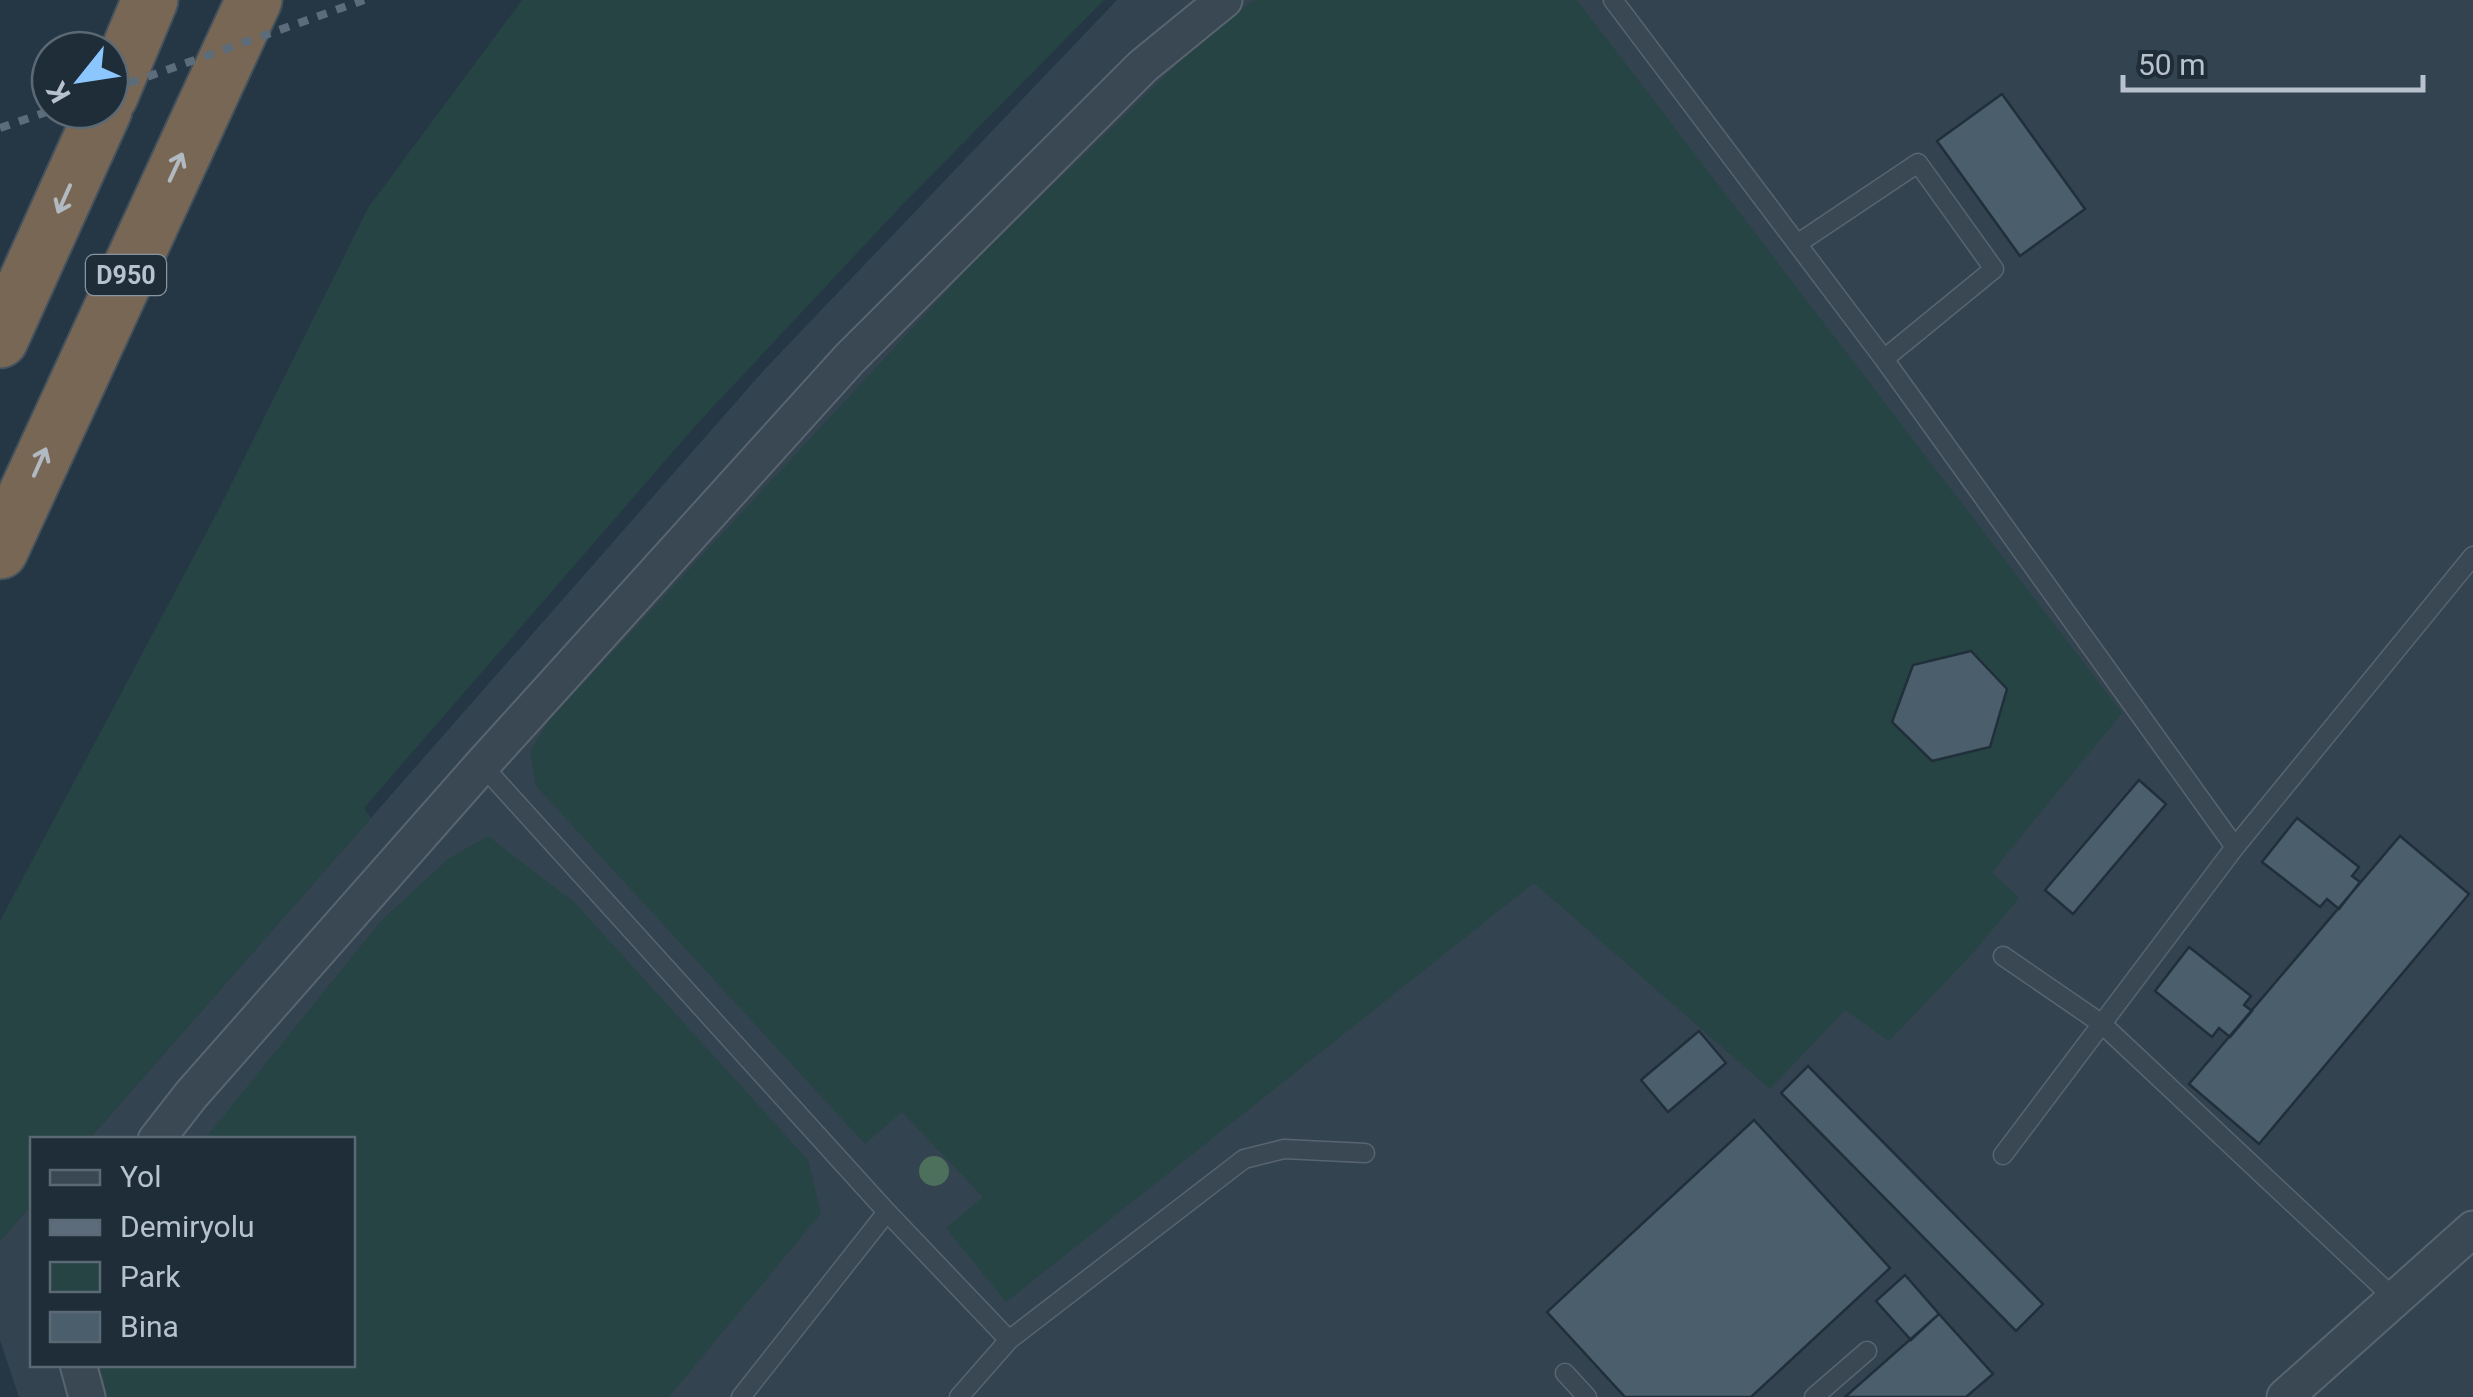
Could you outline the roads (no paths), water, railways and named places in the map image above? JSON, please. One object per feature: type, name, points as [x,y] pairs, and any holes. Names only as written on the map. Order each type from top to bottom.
[{"type":"highway","points":[[130,48],[150,0]]},
{"type":"highway","name":"D950","points":[[0,551],[254,0]]},
{"type":"highway","points":[[0,340],[95,130]]},
{"type":"street","points":[[158,1137],[482,765],[850,358],[1142,66],[1224,0]]},
{"type":"street","points":[[2285,1397],[2473,1229]]},
{"type":"street","points":[[79,1367],[87,1397]]},
{"type":"lane","points":[[1613,0],[1884,359],[2235,848]]},
{"type":"lane","points":[[1797,244],[1918,163],[1994,269],[1884,359]]},
{"type":"lane","points":[[2003,1155],[2235,848],[2473,556]]},
{"type":"lane","points":[[482,765],[888,1212],[1010,1340]]},
{"type":"lane","points":[[2003,956],[2102,1024],[2395,1298]]},
{"type":"lane","points":[[958,1397],[1010,1340],[1244,1159],[1284,1149],[1365,1152]]},
{"type":"lane","points":[[741,1397],[888,1212]]},
{"type":"lane","points":[[1814,1397],[1867,1350]]},
{"type":"lane","points":[[1565,1373],[1586,1397]]},
{"type":"railway","points":[[130,83],[364,0]]},
{"type":"railway","points":[[0,128],[30,118]]}]
